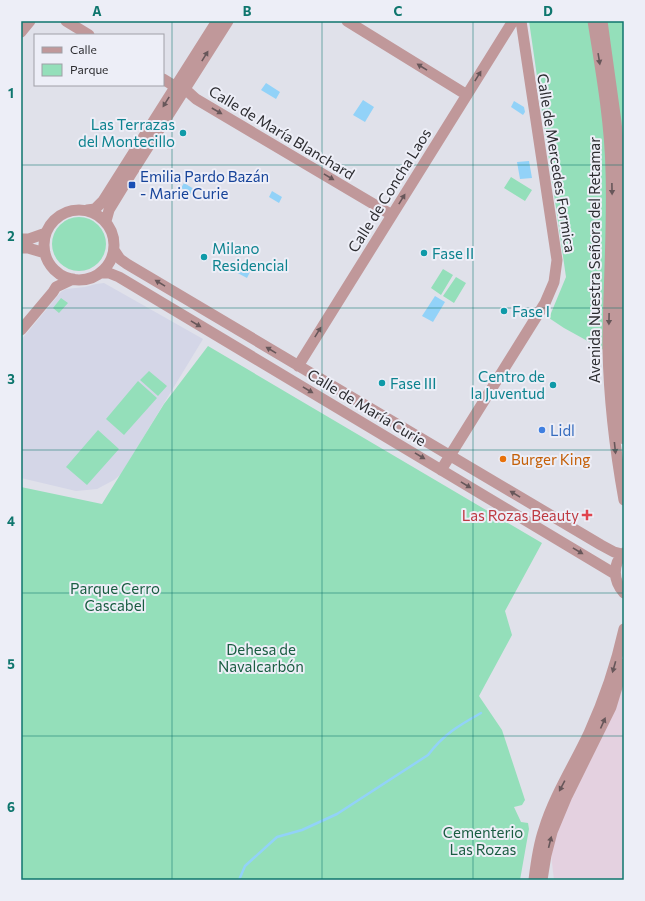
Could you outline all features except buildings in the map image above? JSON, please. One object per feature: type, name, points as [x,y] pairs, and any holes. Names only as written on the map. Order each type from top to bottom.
[{"type":"street","points":[[21,32],[30,21]]},
{"type":"street","points":[[66,21],[87,34]]},
{"type":"street","name":"Calle de María Blanchard","points":[[180,88],[184,85],[184,82],[189,74],[192,60],[217,21]]},
{"type":"street","points":[[87,210],[97,214],[106,221],[113,235],[114,250],[110,263],[101,273],[88,279],[73,279],[60,275],[54,270],[45,253],[44,243],[50,224],[62,214],[77,209],[95,209],[104,202],[180,88],[228,21]]},
{"type":"street","points":[[347,21],[467,95]]},
{"type":"street","name":"Avenida Nuestra Señora del Retamar","points":[[593,21],[608,123],[611,156],[612,208],[608,349],[610,395],[616,455],[624,500]]},
{"type":"street","name":"Avenida Nuestra Señora del Retamar","points":[[602,21],[609,63],[621,168],[622,208],[617,349],[624,439]]},
{"type":"street","points":[[512,24],[523,36]]},
{"type":"street","name":"Calle de Concha Laos","points":[[298,366],[512,24]]},
{"type":"street","name":"Calle de Mercedes Formica","points":[[441,470],[545,303],[554,282],[557,260],[523,36],[512,24]]},
{"type":"street","name":"Calle de María Blanchard","points":[[164,80],[392,215]]},
{"type":"street","points":[[106,221],[109,210],[180,88]]},
{"type":"street","points":[[21,239],[29,239],[46,233]]},
{"type":"street","points":[[21,248],[28,248],[45,253]]},
{"type":"street","name":"Calle de María Curie","points":[[114,250],[120,259],[127,264],[298,366],[601,546],[614,552],[623,553]]},
{"type":"street","points":[[54,270],[56,287]]},
{"type":"street","name":"Calle de María Curie","points":[[101,273],[119,277],[615,574]]},
{"type":"street","points":[[21,330],[56,287],[73,279]]},
{"type":"street","points":[[623,553],[616,566],[615,574],[616,581],[624,592]]},
{"type":"street","points":[[534,880],[538,853],[551,808],[588,734],[602,702],[624,629]]},
{"type":"street","points":[[542,880],[552,832],[567,796],[611,707],[624,664]]},
{"type":"shaded area","points":[[104,283],[203,339],[121,474],[114,480],[97,489],[76,491],[21,478],[21,340],[61,292],[66,289]]},
{"type":"shaded area","points":[[624,675],[624,880],[554,880],[550,846]]},
{"type":"green space","points":[[529,21],[624,21],[624,378],[622,360],[549,318],[566,277]]},
{"type":"green space","points":[[511,177],[532,190],[525,201],[504,188]]},
{"type":"green space","points":[[74,217],[84,217],[94,221],[102,229],[106,239],[106,249],[102,259],[94,267],[84,271],[74,271],[64,267],[56,259],[52,249],[52,239],[56,229],[64,221]]},
{"type":"green space","points":[[443,269],[453,275],[441,295],[431,288]]},
{"type":"green space","points":[[456,277],[466,283],[454,303],[443,296]]},
{"type":"green space","points":[[61,298],[68,303],[59,313],[53,308]]},
{"type":"green space","name":"Dehesa de Navalcarbón","points":[[208,346],[542,543],[505,611],[512,635],[479,696],[502,730],[525,800],[522,805],[514,807],[521,822],[528,823],[529,829],[520,880],[21,880],[21,487],[102,504],[164,404]]},
{"type":"green space","points":[[149,371],[167,386],[158,396],[140,380]]},
{"type":"green space","points":[[138,381],[157,398],[124,435],[106,419]]},
{"type":"green space","points":[[98,430],[119,449],[87,485],[66,467]]},
{"type":"water","points":[[266,83],[280,92],[276,99],[261,90]]},
{"type":"water","points":[[363,100],[374,107],[365,122],[353,115]]},
{"type":"water","points":[[514,101],[524,107],[525,112],[523,115],[511,107]]},
{"type":"water","points":[[529,161],[532,178],[520,179],[517,162]]},
{"type":"water","points":[[184,183],[194,189],[191,194],[181,188]]},
{"type":"water","points":[[272,191],[282,197],[279,203],[269,197]]},
{"type":"water","points":[[237,262],[251,270],[247,278],[232,270]]},
{"type":"water","points":[[435,296],[445,302],[433,322],[422,316]]},
{"type":"waterway","points":[[239,880],[245,866],[277,837],[302,830],[337,814],[428,755],[440,741],[452,731],[481,713]]},
{"type":"place","name":"Las Terrazas del Montecillo","points":[[183,133]]},
{"type":"place","name":"Emilia Pardo Bazán - Marie Curie","points":[[132,185]]},
{"type":"place","name":"Fase II","points":[[424,253]]},
{"type":"place","name":"Milano Residencial","points":[[204,257]]},
{"type":"place","name":"Fase I","points":[[504,311]]},
{"type":"place","name":"Fase III","points":[[382,383]]},
{"type":"place","name":"Centro de la Juventud","points":[[553,385]]},
{"type":"place","name":"Lidl","points":[[542,430]]},
{"type":"place","name":"Burger King","points":[[503,459]]},
{"type":"place","name":"Las Rozas Beauty","points":[[587,515]]},
{"type":"park label","name":"Parque Cerro Cascabel","points":[[115,596]]},
{"type":"park label","name":"Cementerio Las Rozas","points":[[483,840]]}]
